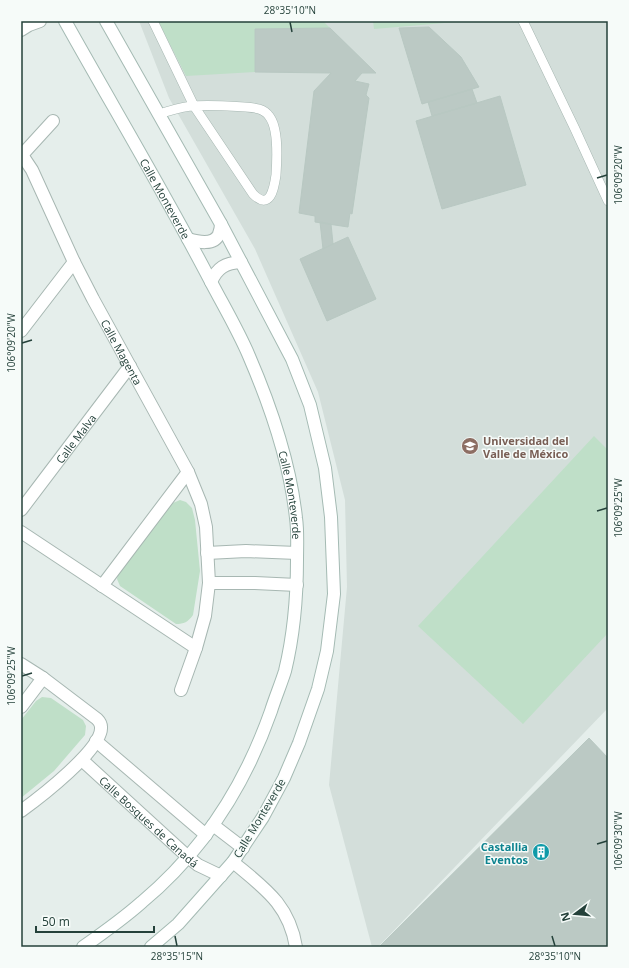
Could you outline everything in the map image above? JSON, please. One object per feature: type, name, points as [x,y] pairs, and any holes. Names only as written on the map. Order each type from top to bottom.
[{"type":"street","points":[[21,30],[40,21]]},
{"type":"street","name":"Calle Monteverde","points":[[65,21],[188,239],[248,354],[269,407],[286,461],[296,519],[297,553],[297,585],[294,624],[284,672],[260,742],[234,793],[209,830],[171,876],[143,902],[83,947]]},
{"type":"street","name":"Calle Monteverde","points":[[106,21],[221,224],[292,359],[310,405],[325,468],[331,517],[334,594],[325,659],[318,689],[299,743],[284,778],[263,817],[233,862],[178,924],[151,947]]},
{"type":"street","name":"Calle Magenta","points":[[53,121],[22,156],[32,170],[74,262],[188,472],[201,504],[206,527],[209,582],[205,616],[196,648],[181,690]]},
{"type":"street","points":[[188,239],[197,242],[210,241],[219,234],[221,224]]},
{"type":"street","points":[[21,332],[74,262]]},
{"type":"street","points":[[211,282],[214,274],[219,269],[233,262],[240,262]]},
{"type":"street","name":"Calle Malva","points":[[21,510],[130,366]]},
{"type":"street","points":[[102,586],[188,472]]},
{"type":"street","points":[[21,532],[196,648]]},
{"type":"street","points":[[207,553],[246,551],[297,553]]},
{"type":"street","points":[[209,582],[255,582],[297,585]]},
{"type":"street","points":[[21,664],[43,678],[97,718],[100,722],[101,728],[96,741],[82,760],[41,796],[21,811]]},
{"type":"street","points":[[21,707],[43,678]]},
{"type":"street","points":[[96,741],[209,830],[243,848]]},
{"type":"street","name":"Calle Bosques de Canadá","points":[[82,760],[188,857],[198,865],[222,876]]},
{"type":"street","points":[[233,862],[271,894],[285,912],[294,933],[296,947]]},
{"type":"lane","points":[[153,21],[194,106],[253,194],[259,199],[264,200],[270,197],[274,192],[278,158],[274,128],[269,115],[258,109],[194,106],[175,109],[159,114]]},
{"type":"lane","points":[[523,21],[608,201]]},
{"type":"shaded area","name":"Universidad del Valle de México","points":[[139,21],[608,21],[608,708],[378,947],[372,947],[329,785],[347,587],[345,500],[318,392],[255,249],[169,98]]},
{"type":"green space","points":[[158,21],[323,21],[330,28],[256,29],[255,72],[186,76]]},
{"type":"green space","points":[[373,21],[468,21],[374,29]]},
{"type":"green space","points":[[594,436],[608,450],[608,633],[523,724],[418,626]]},
{"type":"green space","points":[[180,500],[186,502],[192,508],[195,520],[200,571],[193,615],[186,622],[176,624],[120,586],[117,579],[119,569],[169,506]]},
{"type":"green space","points":[[42,697],[51,698],[83,720],[86,726],[85,735],[54,771],[21,798],[21,720],[36,701]]},
{"type":"building","points":[[429,27],[461,57],[479,87],[422,104],[399,28]]},
{"type":"building","points":[[330,28],[376,73],[362,73],[355,81],[369,84],[366,95],[369,98],[352,214],[350,213],[348,227],[315,222],[315,216],[299,213],[314,91],[331,73],[255,72],[255,29]]},
{"type":"building","points":[[472,89],[477,103],[432,116],[428,102]]},
{"type":"building","points":[[500,96],[526,185],[442,209],[416,121]]},
{"type":"building","points":[[320,222],[331,224],[333,244],[323,249]]},
{"type":"building","points":[[348,237],[376,299],[327,321],[300,259]]},
{"type":"building","name":"Castallia Eventos","points":[[589,738],[608,758],[608,947],[379,947]]},
{"type":"place","name":"Universidad del Valle de México","points":[[470,446]]},
{"type":"place","name":"Castallia Eventos","points":[[541,852]]}]
